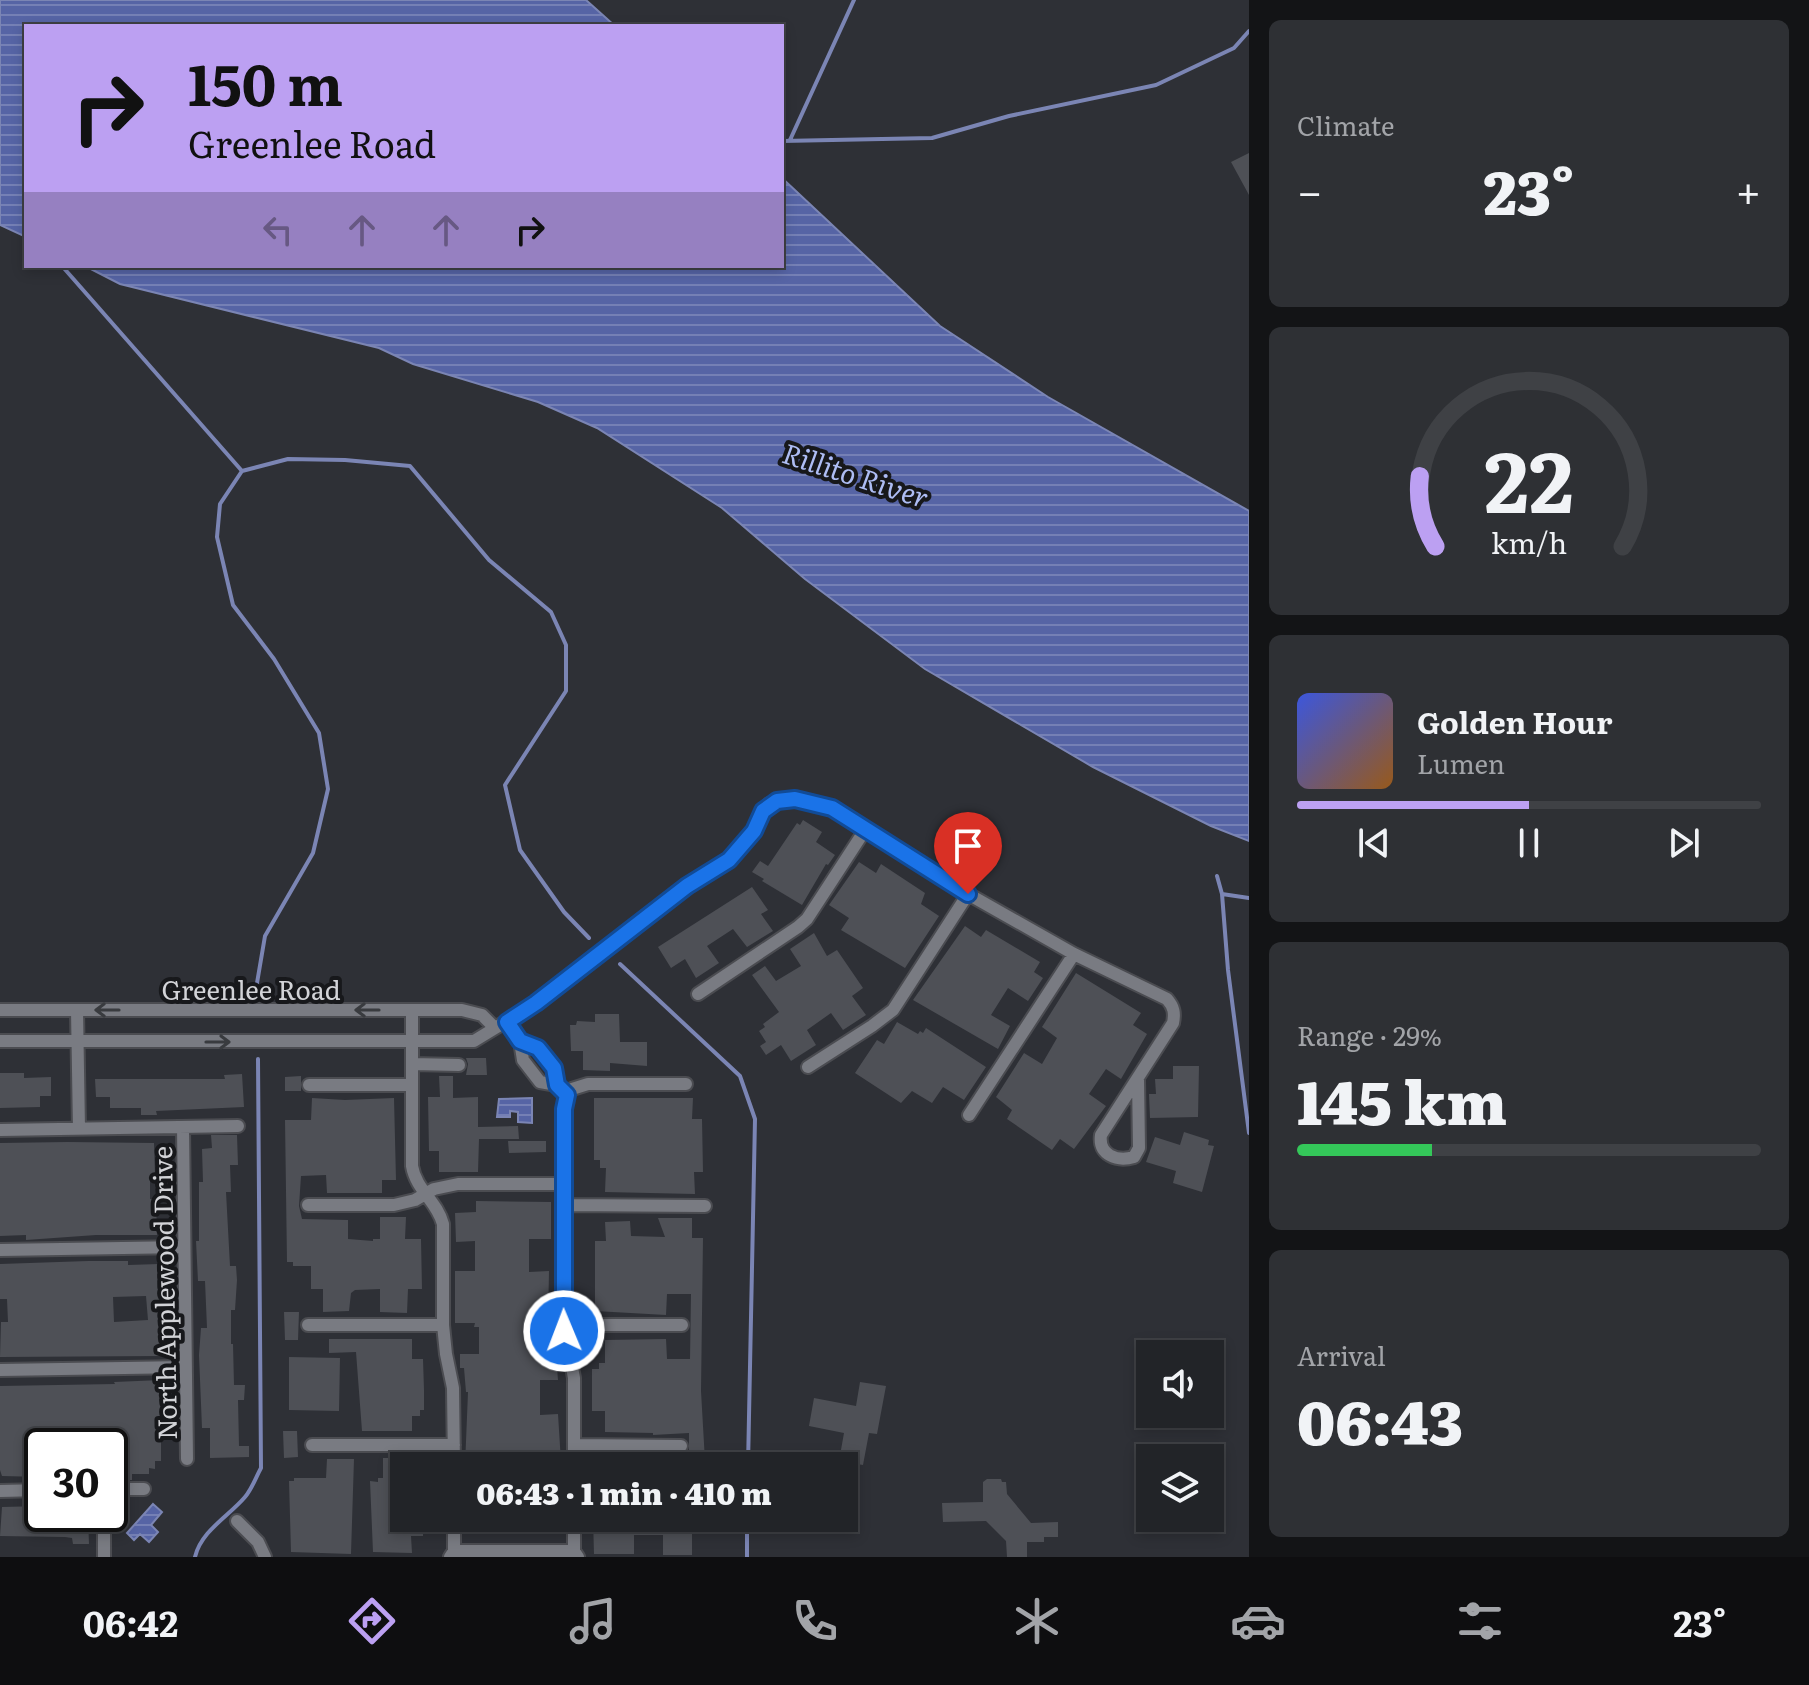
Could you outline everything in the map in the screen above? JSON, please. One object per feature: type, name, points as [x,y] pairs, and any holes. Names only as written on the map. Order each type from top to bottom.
[{"type":"street","name":"Greenlee Road","points":[[0,1041],[474,1041],[536,1003],[687,886],[729,860],[754,831],[763,811],[777,801],[795,799],[821,804],[845,815],[865,830]]},
{"type":"street","points":[[698,994],[807,919],[865,830],[968,894],[1074,954],[1167,999],[1174,1010],[1173,1023],[1101,1135],[1100,1142],[1105,1154],[1124,1160],[1134,1157],[1139,1148],[1138,1078]]},
{"type":"street","points":[[808,1067],[893,1010],[968,894]]},
{"type":"street","points":[[969,1115],[1074,954]]},
{"type":"street","name":"Greenlee Road","points":[[0,1010],[412,1010],[473,1012],[501,1025]]},
{"type":"street","points":[[77,1010],[79,1129]]},
{"type":"street","points":[[412,1010],[412,1166],[418,1186],[440,1211],[443,1224],[443,1325],[453,1388],[454,1452]]},
{"type":"street","points":[[501,1025],[520,1041],[538,1048],[554,1068],[557,1085],[567,1095]]},
{"type":"street","points":[[520,1041],[523,1060],[540,1082],[557,1085]]},
{"type":"street","points":[[412,1064],[459,1065]]},
{"type":"street","points":[[574,1452],[573,1367],[564,1325],[564,1109],[567,1095],[572,1089],[588,1084],[686,1084]]},
{"type":"street","points":[[309,1085],[412,1085]]},
{"type":"street","points":[[0,1130],[238,1126]]},
{"type":"street","name":"North Applewood Drive","points":[[183,1127],[187,1459]]},
{"type":"street","points":[[308,1205],[405,1204],[446,1185],[458,1184],[564,1184]]},
{"type":"street","points":[[564,1205],[705,1206]]},
{"type":"street","points":[[0,1250],[184,1247]]},
{"type":"street","points":[[308,1325],[443,1325]]},
{"type":"street","points":[[564,1325],[682,1325]]},
{"type":"street","points":[[0,1370],[186,1367]]},
{"type":"street","points":[[312,1445],[454,1445]]},
{"type":"street","points":[[574,1445],[681,1446]]},
{"type":"street","points":[[128,1489],[144,1489]]},
{"type":"street","points":[[0,1491],[24,1490]]},
{"type":"street","points":[[237,1521],[258,1542],[265,1557]]},
{"type":"street","points":[[104,1532],[104,1557]]},
{"type":"street","points":[[453,1532],[452,1554],[576,1554],[575,1532]]},
{"type":"water","points":[[0,0],[586,0],[613,24],[24,24],[24,236],[0,225]]},
{"type":"water","name":"Rillito River","points":[[784,180],[940,326],[1048,397],[1249,511],[1249,841],[1211,826],[1093,767],[925,669],[805,579],[722,508],[597,428],[538,402],[413,364],[379,348],[120,284],[89,268],[784,268]]},
{"type":"water","points":[[532,1098],[532,1123],[518,1122],[518,1112],[510,1111],[510,1117],[497,1117],[499,1099]]},
{"type":"water","points":[[153,1504],[162,1512],[151,1525],[158,1532],[149,1542],[140,1534],[134,1540],[128,1532]]},
{"type":"building","points":[[1249,153],[1249,195],[1231,162]]},
{"type":"building","points":[[803,820],[822,832],[816,842],[835,855],[826,864],[802,905],[752,872],[760,861],[768,866],[797,823],[800,825]]},
{"type":"building","points":[[859,862],[876,873],[881,864],[925,893],[921,904],[939,916],[905,968],[841,930],[849,918],[829,905]]},
{"type":"building","points":[[752,887],[768,910],[761,914],[773,931],[747,947],[733,929],[707,946],[719,963],[696,978],[685,959],[671,968],[658,947]]},
{"type":"building","points":[[965,926],[981,937],[986,930],[1040,962],[1034,972],[1043,978],[1028,1001],[1008,988],[991,1015],[1010,1026],[998,1049],[913,1000]]},
{"type":"building","points":[[814,933],[827,956],[837,950],[863,988],[852,996],[866,1015],[843,1030],[831,1013],[807,1030],[816,1045],[791,1061],[781,1045],[766,1055],[760,1046],[766,1042],[759,1031],[779,1012],[752,975],[765,966],[776,981],[801,966],[790,949]]},
{"type":"building","points":[[1076,973],[1141,1013],[1133,1025],[1147,1034],[1121,1079],[1106,1069],[1089,1094],[1106,1106],[1074,1149],[1060,1139],[1052,1150],[1007,1119],[1012,1110],[996,1097],[1024,1053],[1042,1064],[1057,1038],[1042,1027]]},
{"type":"building","points":[[595,1014],[619,1014],[620,1042],[647,1042],[647,1066],[610,1063],[610,1071],[583,1070],[583,1051],[571,1051],[570,1025],[576,1025],[577,1021],[595,1022]]},
{"type":"building","points":[[897,1022],[918,1034],[926,1028],[986,1067],[964,1100],[943,1087],[932,1103],[912,1091],[901,1103],[855,1073],[877,1040],[884,1044]]},
{"type":"building","points":[[466,1058],[486,1058],[487,1075],[466,1075]]},
{"type":"building","points":[[1173,1066],[1199,1066],[1198,1117],[1150,1118],[1149,1094],[1156,1094],[1155,1079],[1173,1079]]},
{"type":"building","points":[[0,1073],[24,1073],[24,1078],[51,1077],[51,1096],[40,1096],[40,1107],[0,1108]]},
{"type":"building","points":[[242,1074],[244,1107],[156,1111],[157,1115],[141,1115],[141,1108],[110,1108],[110,1097],[96,1097],[95,1079],[225,1079],[224,1075]]},
{"type":"building","points":[[301,1076],[301,1091],[285,1091],[285,1077]]},
{"type":"building","points":[[439,1076],[453,1076],[453,1098],[478,1097],[478,1127],[518,1126],[519,1139],[479,1139],[478,1172],[439,1172],[439,1151],[429,1151],[428,1097],[440,1097]]},
{"type":"building","points":[[312,1098],[394,1098],[396,1180],[382,1180],[382,1193],[327,1193],[326,1175],[301,1176],[299,1206],[302,1219],[348,1220],[348,1239],[380,1239],[380,1217],[406,1217],[405,1239],[421,1239],[422,1289],[408,1289],[407,1313],[380,1312],[380,1289],[355,1290],[351,1293],[349,1311],[323,1312],[323,1289],[311,1289],[311,1266],[293,1266],[293,1262],[287,1262],[285,1120],[311,1120]]},
{"type":"building","points":[[594,1098],[693,1098],[692,1119],[702,1119],[703,1172],[694,1172],[695,1194],[605,1192],[606,1168],[600,1168],[600,1160],[594,1160]]},
{"type":"building","points":[[1184,1132],[1209,1140],[1208,1145],[1214,1146],[1202,1192],[1173,1183],[1176,1171],[1146,1162],[1155,1137],[1180,1145]]},
{"type":"building","points":[[211,1135],[237,1135],[238,1165],[230,1165],[231,1192],[226,1192],[230,1266],[236,1266],[237,1280],[235,1310],[231,1310],[231,1344],[234,1385],[245,1385],[244,1400],[238,1400],[239,1446],[249,1446],[249,1457],[210,1458],[210,1428],[202,1428],[199,1355],[201,1328],[207,1328],[205,1281],[198,1281],[196,1241],[199,1241],[199,1182],[203,1182],[202,1149],[212,1148]]},
{"type":"building","points":[[508,1141],[546,1141],[546,1152],[509,1153]]},
{"type":"building","points":[[0,1143],[154,1143],[155,1175],[150,1175],[150,1199],[156,1199],[157,1235],[26,1240],[26,1235],[0,1236]]},
{"type":"building","points":[[476,1201],[551,1202],[551,1239],[529,1239],[529,1272],[549,1271],[548,1322],[537,1322],[536,1353],[556,1354],[558,1380],[540,1380],[540,1415],[558,1414],[560,1452],[466,1452],[468,1392],[464,1368],[460,1368],[460,1354],[479,1354],[479,1327],[474,1327],[475,1323],[455,1323],[455,1271],[475,1271],[475,1241],[456,1242],[455,1213],[476,1212]]},
{"type":"building","points":[[658,1218],[692,1218],[692,1238],[703,1238],[701,1391],[704,1452],[689,1452],[689,1433],[653,1435],[605,1432],[605,1411],[592,1411],[592,1369],[599,1369],[599,1363],[605,1363],[605,1340],[666,1339],[667,1359],[690,1359],[691,1294],[667,1294],[666,1315],[595,1311],[595,1241],[606,1241],[605,1222],[630,1221],[631,1236],[665,1237]]},
{"type":"building","points":[[128,1261],[128,1265],[159,1264],[160,1268],[166,1268],[167,1277],[170,1277],[170,1351],[160,1351],[160,1356],[0,1357],[1,1322],[8,1322],[7,1299],[0,1299],[0,1264]],"holes":[[[146,1296],[148,1320],[114,1322],[113,1297]]]},
{"type":"building","points":[[284,1312],[299,1312],[298,1340],[285,1340]]},
{"type":"building","points":[[329,1339],[412,1339],[412,1359],[423,1359],[424,1410],[420,1410],[420,1416],[412,1416],[412,1431],[362,1431],[356,1352],[329,1353]]},
{"type":"building","points":[[289,1357],[340,1358],[339,1411],[289,1410]]},
{"type":"building","points":[[161,1380],[161,1461],[155,1461],[155,1469],[149,1468],[149,1474],[132,1474],[132,1480],[128,1480],[128,1428],[24,1428],[24,1477],[2,1476],[0,1386]]},
{"type":"building","points":[[860,1382],[886,1386],[877,1434],[869,1433],[863,1465],[858,1464],[858,1452],[841,1452],[844,1433],[809,1426],[814,1398],[856,1406]]},
{"type":"building","points":[[283,1431],[297,1431],[298,1457],[284,1458]]},
{"type":"building","points":[[383,1458],[390,1458],[390,1532],[423,1532],[423,1536],[411,1536],[412,1553],[373,1552],[370,1481],[378,1482],[378,1478],[383,1478]]},
{"type":"building","points":[[327,1459],[354,1459],[351,1554],[291,1552],[289,1481],[294,1481],[294,1478],[326,1478]]},
{"type":"building","points":[[987,1479],[1006,1482],[1007,1494],[1031,1523],[1058,1522],[1058,1537],[1044,1537],[1044,1542],[1027,1542],[1027,1557],[1007,1557],[1006,1541],[986,1521],[943,1522],[942,1503],[983,1502],[983,1482]]},
{"type":"building","points":[[24,1506],[24,1532],[89,1532],[89,1544],[73,1544],[72,1538],[65,1537],[0,1536],[2,1507]]},
{"type":"building","points":[[496,1532],[539,1532],[539,1534]]},
{"type":"building","points":[[593,1532],[692,1532],[692,1555],[663,1555],[663,1535],[634,1535],[634,1554],[594,1554]]},
{"type":"waterway","points":[[790,140],[854,0]]},
{"type":"waterway","points":[[784,141],[932,138],[1009,116],[1156,85],[1234,48],[1249,31]]},
{"type":"waterway","points":[[64,268],[242,471]]},
{"type":"waterway","points":[[257,999],[265,936],[313,853],[328,789],[319,733],[274,659],[233,605],[217,537],[220,504],[242,471],[288,459],[410,466],[489,560],[551,612],[566,645],[566,691],[505,785],[520,850],[564,912],[589,938]]},
{"type":"waterway","points":[[1217,876],[1222,894],[1249,898]]},
{"type":"waterway","points":[[1222,894],[1228,970],[1249,1133]]},
{"type":"waterway","points":[[620,964],[740,1076],[755,1119],[748,1452]]},
{"type":"waterway","points":[[195,1557],[203,1539],[239,1504],[261,1468],[258,1059]]},
{"type":"waterway","points":[[747,1532],[747,1557]]},
{"type":"route","points":[[564,1331],[564,1109],[567,1095],[557,1085],[554,1068],[538,1048],[520,1041],[507,1022],[687,886],[729,860],[754,831],[763,811],[777,801],[795,799],[832,808],[968,894]]}]
